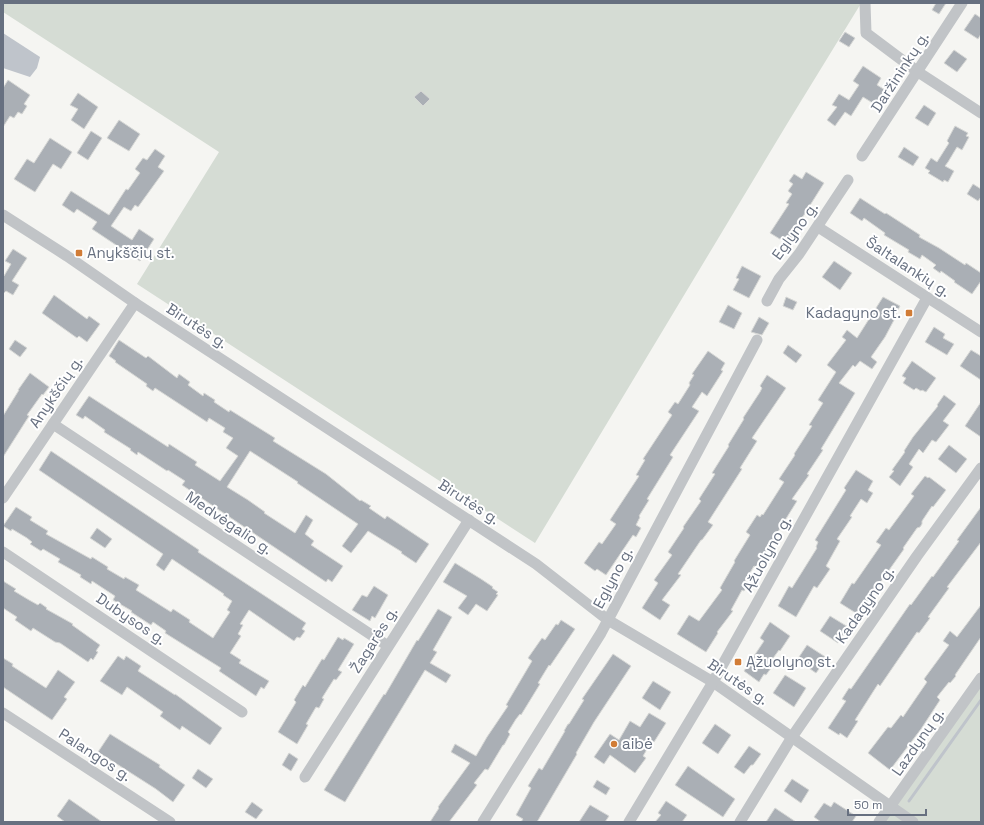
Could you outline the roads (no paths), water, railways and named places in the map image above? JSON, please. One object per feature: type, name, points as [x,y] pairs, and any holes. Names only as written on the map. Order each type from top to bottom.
[{"type":"street","points":[[865,3],[866,33],[918,72],[981,113]]},
{"type":"street","name":"Daržininkų g.","points":[[862,156],[962,3]]},
{"type":"street","name":"Eglyno g.","points":[[767,301],[779,279],[818,227],[848,180]]},
{"type":"street","name":"Birutės g.","points":[[3,215],[67,256],[135,303],[536,564],[608,620],[713,682],[913,822]]},
{"type":"street","name":"Šaltalankių g.","points":[[818,227],[981,332]]},
{"type":"street","name":"Ąžuolyno g.","points":[[629,822],[713,682],[927,298]]},
{"type":"street","name":"Anykščių g.","points":[[3,498],[135,303]]},
{"type":"street","name":"Eglyno g.","points":[[483,822],[608,620],[757,340]]},
{"type":"street","name":"Medvėgalio g.","points":[[53,424],[388,646]]},
{"type":"street","name":"Kadagyno g.","points":[[740,822],[792,737],[917,556],[981,468]]},
{"type":"street","name":"Žagarės g.","points":[[305,777],[468,520]]},
{"type":"street","name":"Dubysos g.","points":[[3,552],[242,712]]},
{"type":"street","name":"Lazdynų g.","points":[[879,822],[981,678]]},
{"type":"street","name":"Palangos g.","points":[[3,713],[170,822]]},
{"type":"waterway","points":[[909,801],[981,700]]},
{"type":"place","name":"Anykščių st.","points":[[79,253]]},
{"type":"place","name":"Kadagyno st.","points":[[909,313]]},
{"type":"place","name":"Ąžuolyno st.","points":[[738,662]]},
{"type":"place","name":"aibė","points":[[614,744]]}]
